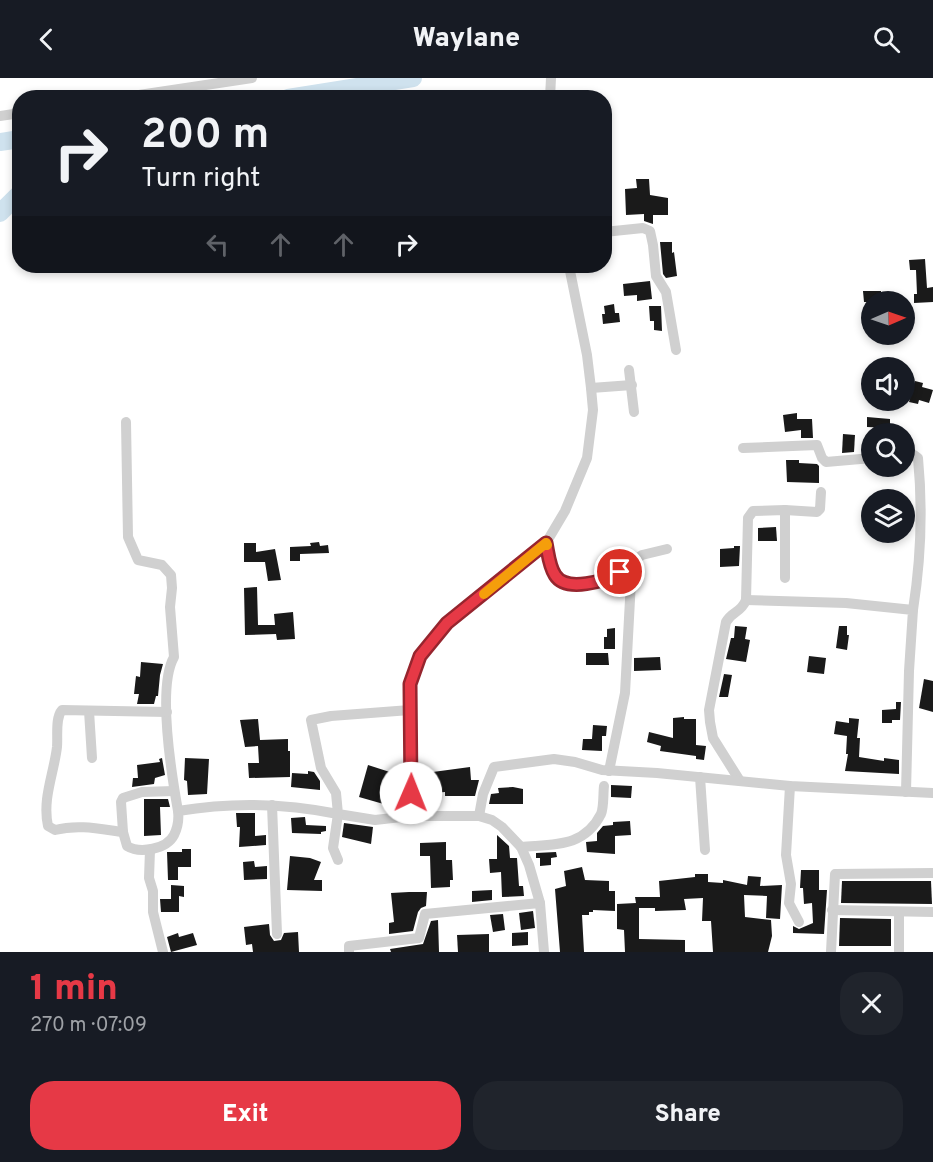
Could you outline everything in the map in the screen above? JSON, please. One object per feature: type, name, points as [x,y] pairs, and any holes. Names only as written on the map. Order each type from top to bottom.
[{"type":"street","points":[[172,90],[252,78]]},
{"type":"street","points":[[612,231],[643,228],[650,231],[656,276],[666,292],[676,350]]},
{"type":"street","points":[[410,816],[410,684],[420,656],[447,623],[546,543],[565,511],[587,458],[593,410],[587,355],[570,273]]},
{"type":"street","points":[[629,370],[634,412]]},
{"type":"street","points":[[591,388],[632,385]]},
{"type":"street","points":[[126,422],[128,537],[138,560],[162,566],[171,575],[170,607],[174,657],[167,676],[167,712],[179,820],[174,837],[166,843],[150,850],[133,849],[128,846],[123,832],[121,802],[123,798],[142,792],[174,791]]},
{"type":"street","points":[[743,448],[817,445],[826,462],[861,459]]},
{"type":"street","points":[[906,792],[913,610],[919,574],[922,508],[918,458],[915,456]]},
{"type":"street","points":[[740,781],[713,738],[710,710],[726,622],[730,615],[743,608],[746,600],[748,518],[757,509],[817,512],[820,509],[821,492]]},
{"type":"street","points":[[785,510],[785,578]]},
{"type":"street","points":[[546,543],[557,578],[568,583],[583,584],[609,579],[642,555],[667,549]]},
{"type":"street","points":[[609,771],[625,693],[632,562]]},
{"type":"street","points":[[746,600],[846,603],[913,610]]},
{"type":"street","points":[[123,832],[91,827],[68,827],[55,830],[48,826],[46,808],[57,747],[58,715],[62,710],[167,712]]},
{"type":"street","points":[[338,860],[333,848],[338,814],[336,793],[321,768],[311,720],[331,716],[410,710]]},
{"type":"street","points":[[89,711],[92,758]]},
{"type":"street","points":[[479,816],[483,794],[494,767],[555,759],[609,771],[790,786],[933,793]]},
{"type":"street","points":[[700,777],[705,850]]},
{"type":"street","points":[[521,847],[572,842],[581,838],[602,813],[604,786]]},
{"type":"street","points":[[790,786],[786,855],[791,884],[789,903],[799,922]]},
{"type":"street","points":[[272,805],[277,934]]},
{"type":"street","points":[[178,811],[204,807],[272,805],[307,808],[375,820],[410,816],[479,816],[492,820],[521,847],[529,866],[540,903],[544,952]]},
{"type":"street","points":[[150,850],[149,878],[153,891],[153,912],[163,952]]},
{"type":"street","points":[[831,952],[834,877],[836,874],[933,873]]},
{"type":"street","points":[[349,952],[349,945],[419,938],[425,914],[540,903]]},
{"type":"street","points":[[832,910],[933,912]]},
{"type":"street","points":[[899,912],[899,952]]},
{"type":"building","points":[[636,179],[649,179],[650,195],[668,198],[668,215],[653,215],[653,224],[644,221],[644,214],[626,215],[625,189],[637,188]]},
{"type":"building","points":[[660,242],[672,242],[677,276],[666,278],[663,274]]},
{"type":"building","points":[[925,259],[927,288],[933,287],[933,302],[915,303],[916,270],[910,270],[909,260]]},
{"type":"building","points":[[650,281],[652,299],[637,301],[637,295],[624,296],[623,284]]},
{"type":"building","points":[[614,304],[615,313],[619,313],[620,322],[603,324],[604,306]]},
{"type":"building","points":[[649,306],[661,306],[662,331],[654,330],[654,321],[650,321]]},
{"type":"building","points":[[915,381],[923,383],[922,387],[933,390],[929,403],[919,400],[918,404],[915,403]]},
{"type":"building","points":[[797,413],[797,419],[812,419],[813,438],[801,438],[801,430],[785,432],[783,415]]},
{"type":"building","points":[[867,417],[890,419],[890,423],[867,423]]},
{"type":"building","points":[[843,434],[855,435],[854,452],[842,453]]},
{"type":"building","points":[[786,460],[817,464],[819,483],[787,482]]},
{"type":"building","points":[[776,527],[777,541],[758,541],[758,528]]},
{"type":"building","points":[[319,542],[320,546],[328,545],[329,553],[300,554],[300,561],[290,561],[290,547],[311,546],[310,543]]},
{"type":"building","points":[[244,543],[256,543],[256,552],[275,549],[281,580],[268,581],[265,562],[244,562]]},
{"type":"building","points":[[734,546],[740,546],[739,566],[720,567],[720,549],[734,548]]},
{"type":"building","points":[[257,587],[258,625],[275,625],[274,614],[293,612],[295,639],[277,640],[276,634],[245,635],[244,588]]},
{"type":"building","points":[[735,626],[747,627],[745,639],[750,640],[746,662],[726,659],[731,638],[734,638]]},
{"type":"building","points":[[839,626],[847,626],[847,635],[849,635],[847,650],[836,648]]},
{"type":"building","points":[[615,628],[615,649],[604,649],[607,629]]},
{"type":"building","points":[[586,653],[608,653],[609,665],[586,665]]},
{"type":"building","points":[[809,656],[826,658],[824,674],[807,672]]},
{"type":"building","points":[[660,657],[661,670],[634,671],[634,658]]},
{"type":"building","points":[[141,662],[163,664],[158,696],[154,704],[137,704],[139,694],[134,694],[136,676],[140,677]]},
{"type":"building","points":[[724,674],[732,675],[728,697],[719,697]]},
{"type":"building","points":[[924,679],[933,681],[933,712],[919,708]]},
{"type":"building","points":[[896,702],[901,702],[900,720],[882,723],[882,710],[896,709]]},
{"type":"building","points":[[684,717],[684,719],[696,719],[696,745],[706,746],[704,760],[696,759],[696,756],[660,751],[661,746],[647,742],[649,732],[673,738],[673,718]]},
{"type":"building","points":[[849,718],[859,719],[857,738],[860,738],[859,757],[884,761],[884,758],[899,760],[899,774],[845,771],[848,754],[846,754],[847,736],[834,734],[836,721],[849,723]]},
{"type":"building","points":[[258,719],[260,740],[288,739],[290,777],[249,778],[248,763],[259,763],[258,746],[245,747],[240,720]]},
{"type":"building","points":[[593,725],[607,726],[606,736],[602,736],[602,751],[582,750],[583,739],[592,739]]},
{"type":"building","points":[[162,758],[165,775],[155,778],[154,784],[132,787],[133,778],[138,778],[137,765],[160,762],[159,759]]},
{"type":"building","points":[[185,758],[209,759],[207,794],[188,795],[187,781],[184,780]]},
{"type":"building","points":[[368,765],[396,774],[387,805],[359,797]]},
{"type":"building","points":[[470,767],[471,780],[479,780],[475,796],[445,796],[445,792],[419,794],[418,774]]},
{"type":"building","points":[[308,771],[314,772],[320,781],[320,790],[291,787],[292,773],[308,774]]},
{"type":"building","points":[[611,785],[632,786],[631,798],[611,797]]},
{"type":"building","points":[[498,788],[523,789],[523,804],[489,804],[491,794],[499,793]]},
{"type":"building","points":[[144,799],[168,799],[170,807],[160,807],[161,835],[144,836]]},
{"type":"building","points":[[236,813],[255,813],[255,836],[266,835],[266,845],[239,847],[240,827],[237,827]]},
{"type":"building","points":[[305,817],[306,825],[326,826],[326,831],[321,834],[292,833],[291,818]]},
{"type":"building","points":[[630,821],[631,835],[615,836],[615,854],[587,852],[586,842],[597,841],[597,833],[603,826],[613,825],[613,822]]},
{"type":"building","points":[[344,823],[373,827],[371,844],[342,837]]},
{"type":"building","points":[[497,835],[509,846],[510,858],[517,858],[519,886],[523,886],[524,896],[502,897],[501,872],[490,873],[489,859],[497,859]]},
{"type":"building","points":[[446,842],[446,860],[452,860],[453,880],[450,880],[450,887],[431,888],[430,856],[420,856],[420,843]]},
{"type":"building","points":[[182,849],[191,849],[191,867],[178,867],[178,880],[168,880],[167,852],[182,852]]},
{"type":"building","points":[[556,852],[557,857],[551,858],[551,865],[540,866],[540,858],[536,858],[536,853]]},
{"type":"building","points":[[290,856],[310,858],[321,862],[314,880],[322,880],[322,891],[287,890]]},
{"type":"building","points":[[254,861],[255,867],[267,866],[267,879],[244,880],[243,862]]},
{"type":"building","points":[[582,867],[585,880],[609,881],[609,891],[615,891],[615,911],[593,910],[589,912],[589,915],[582,915],[584,952],[560,952],[555,889],[566,886],[564,871]]},
{"type":"building","points":[[801,870],[819,870],[819,890],[827,890],[824,934],[793,933],[793,926],[799,929],[813,923],[812,903],[804,904],[803,888],[800,888]]},
{"type":"building","points":[[695,874],[708,874],[708,882],[723,883],[723,880],[747,885],[748,876],[761,877],[760,886],[782,885],[780,919],[766,918],[767,896],[744,895],[745,917],[771,920],[772,936],[768,952],[713,952],[711,921],[702,921],[703,898],[684,899],[686,910],[655,911],[655,908],[639,908],[639,939],[685,940],[685,952],[625,952],[624,930],[617,929],[617,904],[636,903],[635,897],[660,897],[659,881],[695,877]]},
{"type":"building","points":[[842,881],[931,881],[932,904],[841,903]]},
{"type":"building","points":[[171,885],[184,886],[184,897],[179,896],[179,912],[161,912],[160,899],[171,899]]},
{"type":"building","points":[[492,890],[492,900],[472,902],[472,891]]},
{"type":"building","points":[[427,892],[426,906],[418,912],[413,931],[389,934],[389,923],[394,922],[391,893]]},
{"type":"building","points":[[533,911],[535,928],[521,930],[519,913]]},
{"type":"building","points":[[503,914],[505,930],[493,932],[490,915]]},
{"type":"building","points":[[840,918],[891,919],[891,946],[839,946]]},
{"type":"building","points":[[438,920],[439,952],[391,952],[390,949],[423,944],[431,921]]},
{"type":"building","points":[[269,924],[270,935],[274,941],[281,940],[284,933],[298,932],[299,952],[253,952],[252,944],[246,945],[244,927]]},
{"type":"building","points":[[528,932],[528,945],[512,946],[512,933]]},
{"type":"building","points":[[178,933],[179,937],[193,933],[197,945],[171,952],[167,937]]},
{"type":"building","points":[[489,934],[489,952],[458,952],[457,935]]},
{"type":"waterway","points":[[338,90],[413,78]]},
{"type":"waterway","points":[[0,142],[12,140]]},
{"type":"waterway","points":[[0,213],[12,201]]},
{"type":"slow traffic","points":[[484,594],[546,543],[547,545]]},
{"type":"route","points":[[411,793],[410,684],[420,656],[447,623],[546,543],[554,573],[557,578],[568,583],[600,582],[620,572]]}]
